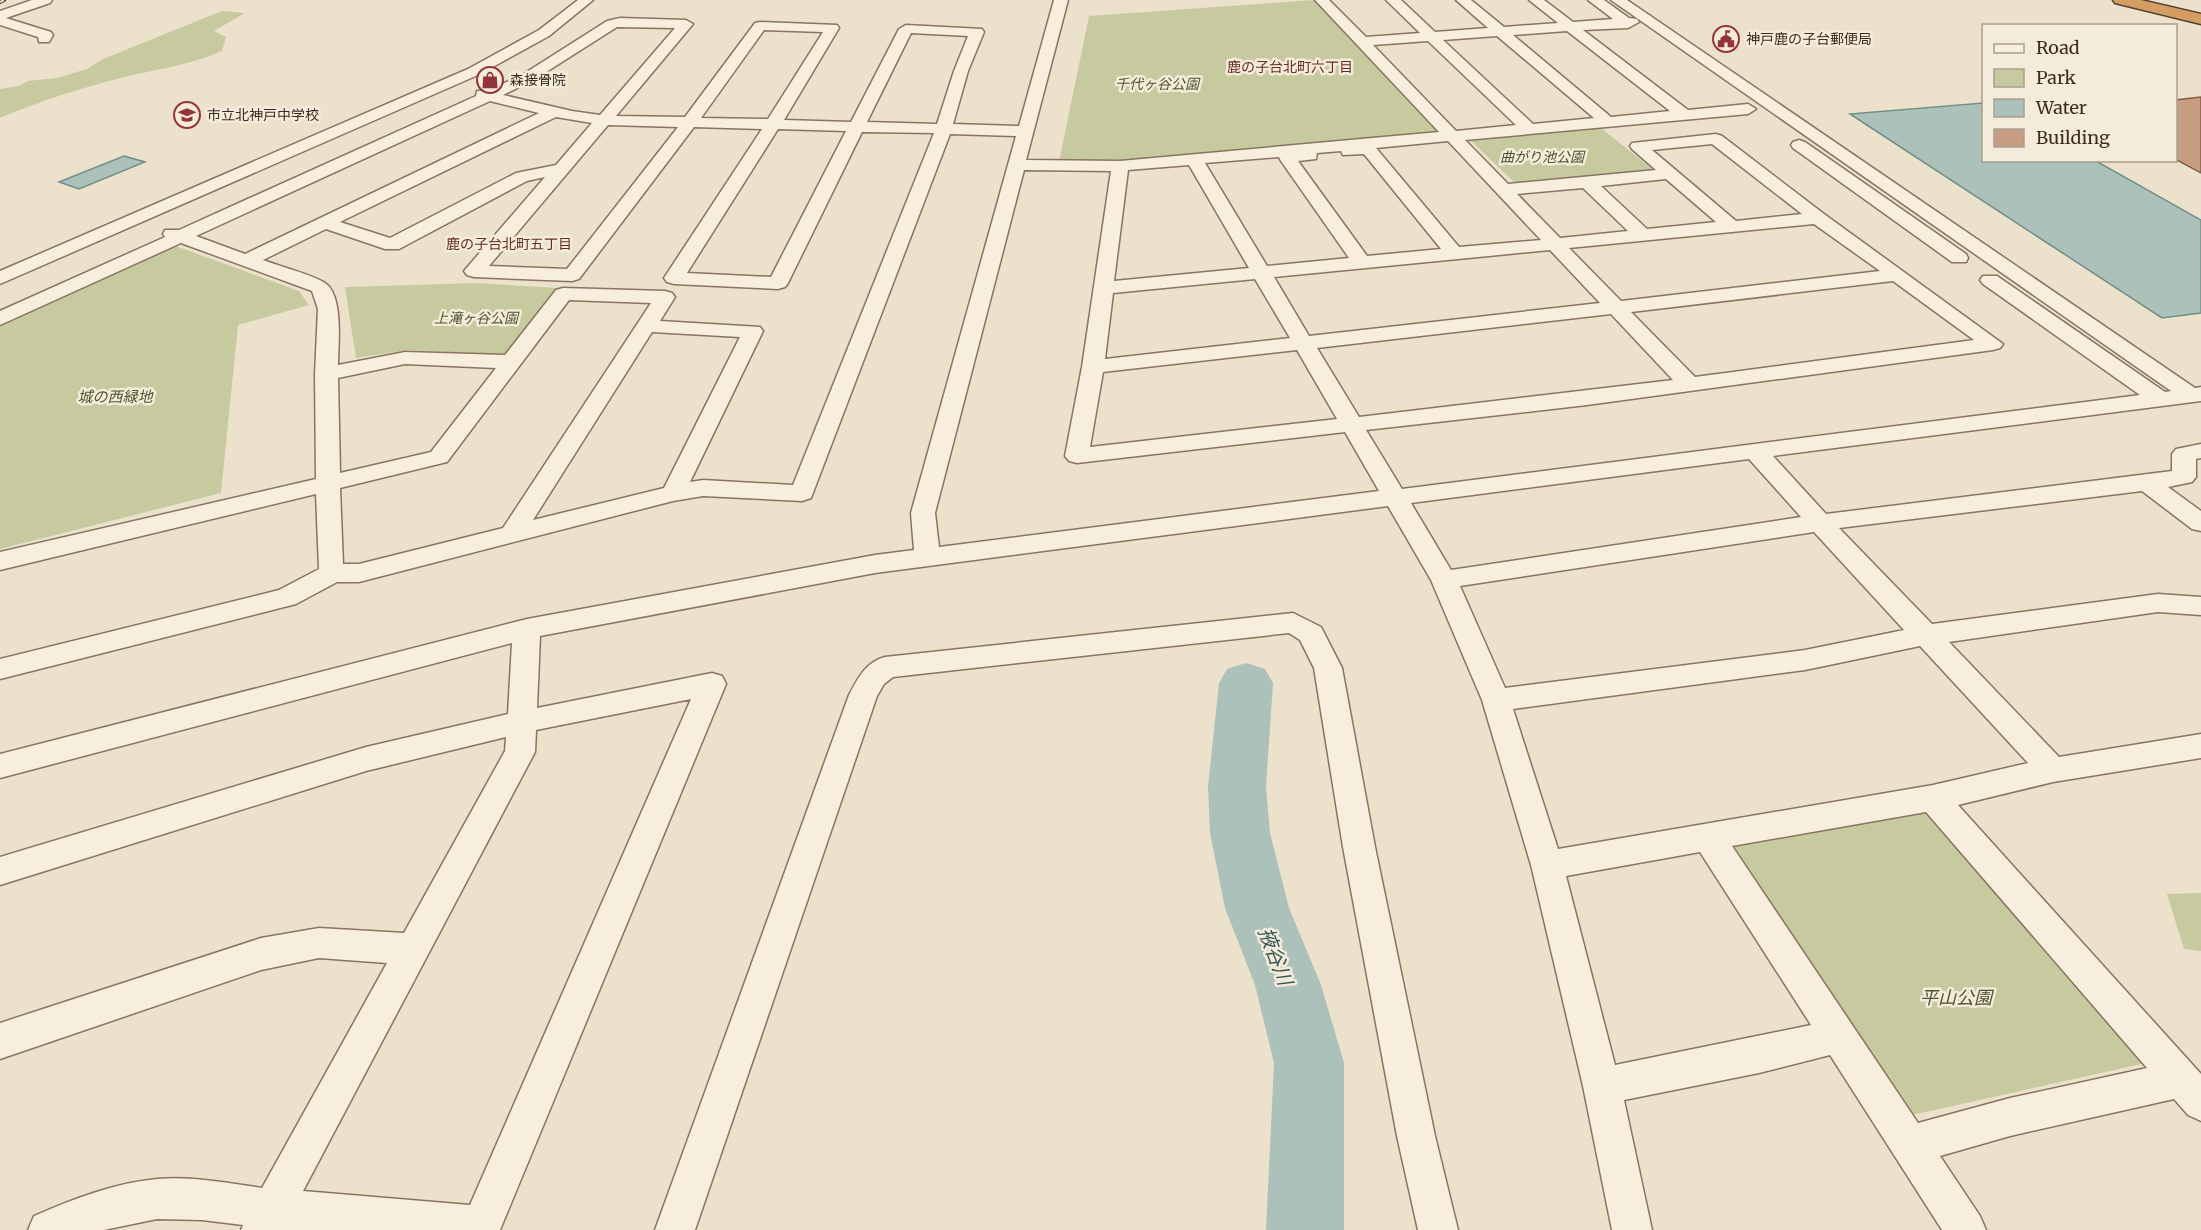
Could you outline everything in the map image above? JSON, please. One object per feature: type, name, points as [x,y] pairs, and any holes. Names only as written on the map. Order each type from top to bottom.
[{"type":"highway","points":[[2121,0],[2201,19]]},
{"type":"highway","points":[[2160,0],[2201,10]]},
{"type":"street","points":[[0,16],[45,0]]},
{"type":"street","points":[[0,278],[446,84],[512,52],[544,33],[586,0]]},
{"type":"street","points":[[927,557],[923,513],[1061,0]]},
{"type":"street","points":[[1323,0],[1689,384]]},
{"type":"street","points":[[1392,0],[1529,129]]},
{"type":"street","points":[[1463,0],[1608,122]]},
{"type":"street","points":[[1536,0],[1685,116]]},
{"type":"street","points":[[1595,0],[2159,398]]},
{"type":"street","points":[[1618,0],[2197,392]]},
{"type":"street","points":[[0,21],[46,35],[44,39]]},
{"type":"street","points":[[1361,42],[1651,21]]},
{"type":"street","points":[[0,319],[527,78],[564,57],[612,24],[620,22],[686,24],[474,271],[572,275],[690,122],[760,26],[832,28],[773,125],[674,278],[778,283],[906,29],[977,32],[961,72],[943,130],[802,493],[703,488],[673,493],[359,573],[333,573],[287,597],[0,669]]},
{"type":"street","points":[[446,84],[553,112],[605,120],[1026,131]]},
{"type":"street","points":[[1018,165],[1120,166],[1748,109]]},
{"type":"street","points":[[248,260],[553,112]]},
{"type":"street","points":[[1120,166],[1093,367],[1077,456],[1587,398],[1993,344],[1818,218],[1716,139],[1638,146],[1731,226]]},
{"type":"street","points":[[1360,262],[1287,157],[1368,149],[1454,253]]},
{"type":"street","points":[[1194,159],[1352,424],[1392,496],[1444,580],[1496,700],[1547,865],[1602,1086],[1632,1230]]},
{"type":"street","points":[[325,223],[392,245],[522,177],[561,169]]},
{"type":"street","points":[[1504,190],[1670,174]]},
{"type":"street","points":[[1587,182],[1642,234]]},
{"type":"street","points":[[1102,288],[1818,218]]},
{"type":"street","points":[[134,220],[248,260],[319,287],[322,291],[328,309],[327,484],[330,564],[333,573]]},
{"type":"street","points":[[1093,367],[1898,275]]},
{"type":"street","points":[[0,561],[439,457],[563,294],[665,297],[513,532]]},
{"type":"street","points":[[646,326],[753,332],[673,493]]},
{"type":"street","points":[[326,374],[405,358],[510,362]]},
{"type":"street","points":[[0,766],[527,629],[875,564],[2197,392]]},
{"type":"street","points":[[1754,450],[2053,770]]},
{"type":"street","points":[[1444,580],[1601,554],[1820,523],[2184,477],[2184,454],[2201,451]]},
{"type":"street","points":[[2147,483],[2201,523]]},
{"type":"street","points":[[1496,700],[1805,660],[1927,635],[2157,603],[2201,606]]},
{"type":"street","points":[[675,1230],[863,695],[874,677],[885,667],[1293,623],[1311,634],[1328,668],[1363,870],[1416,1136],[1438,1230]]},
{"type":"street","points":[[267,1219],[520,753],[527,629]]},
{"type":"street","points":[[0,871],[366,759],[522,722],[712,684],[481,1228],[267,1219],[202,1200],[157,1199],[98,1211],[48,1230]]},
{"type":"street","points":[[1547,865],[1933,798],[2053,770],[2201,746]]},
{"type":"street","points":[[1933,798],[2191,1091]]},
{"type":"street","points":[[1708,837],[1965,1230]]},
{"type":"street","points":[[0,1041],[261,954],[319,943],[414,949]]},
{"type":"street","points":[[1602,1086],[1759,1055],[1838,1036]]},
{"type":"street","points":[[1909,1145],[2010,1117],[2191,1091]]},
{"type":"green space","name":"千代ヶ谷公園","points":[[1315,0],[1441,132],[1125,160],[1059,162],[1089,16]]},
{"type":"green space","points":[[222,11],[245,13],[214,31],[226,37],[222,51],[188,63],[79,89],[0,118],[0,89],[19,86],[28,81],[57,78],[87,69],[103,59]]},
{"type":"green space","name":"曲がり池公園","points":[[1597,125],[1655,171],[1518,186],[1468,138]]},
{"type":"green space","name":"城の西緑地","points":[[170,244],[299,291],[309,305],[238,325],[221,493],[0,549],[0,322]]},
{"type":"green space","name":"上滝ヶ谷公園","points":[[477,283],[558,288],[509,355],[409,350],[356,358],[345,287]]},
{"type":"green space","name":"平山公園","points":[[1932,810],[2146,1063],[1912,1115],[1729,848]]},
{"type":"green space","points":[[2201,893],[2201,951],[2184,949],[2167,894]]},
{"type":"water","points":[[1982,103],[1982,162],[2098,162],[2201,220],[2201,313],[2162,318],[1850,114]]},
{"type":"water","points":[[124,156],[145,162],[79,189],[59,182]]},
{"type":"building","points":[[2201,97],[2201,173],[2177,160],[2177,100]]},
{"type":"waterway","name":"掖谷川","points":[[1246,683],[1237,787],[1240,833],[1257,908],[1288,985],[1309,1063],[1305,1230]]},
{"type":"railway","points":[[0,2],[4,0]]},
{"type":"place","name":"神戸鹿の子台郵便局","points":[[1726,39]]},
{"type":"place","name":"森接骨院","points":[[490,80]]},
{"type":"place","name":"市立北神戸中学校","points":[[187,115]]},
{"type":"district","name":"鹿の子台北町六丁目","points":[[1290,67]]},
{"type":"district","name":"鹿の子台北町五丁目","points":[[509,244]]}]
